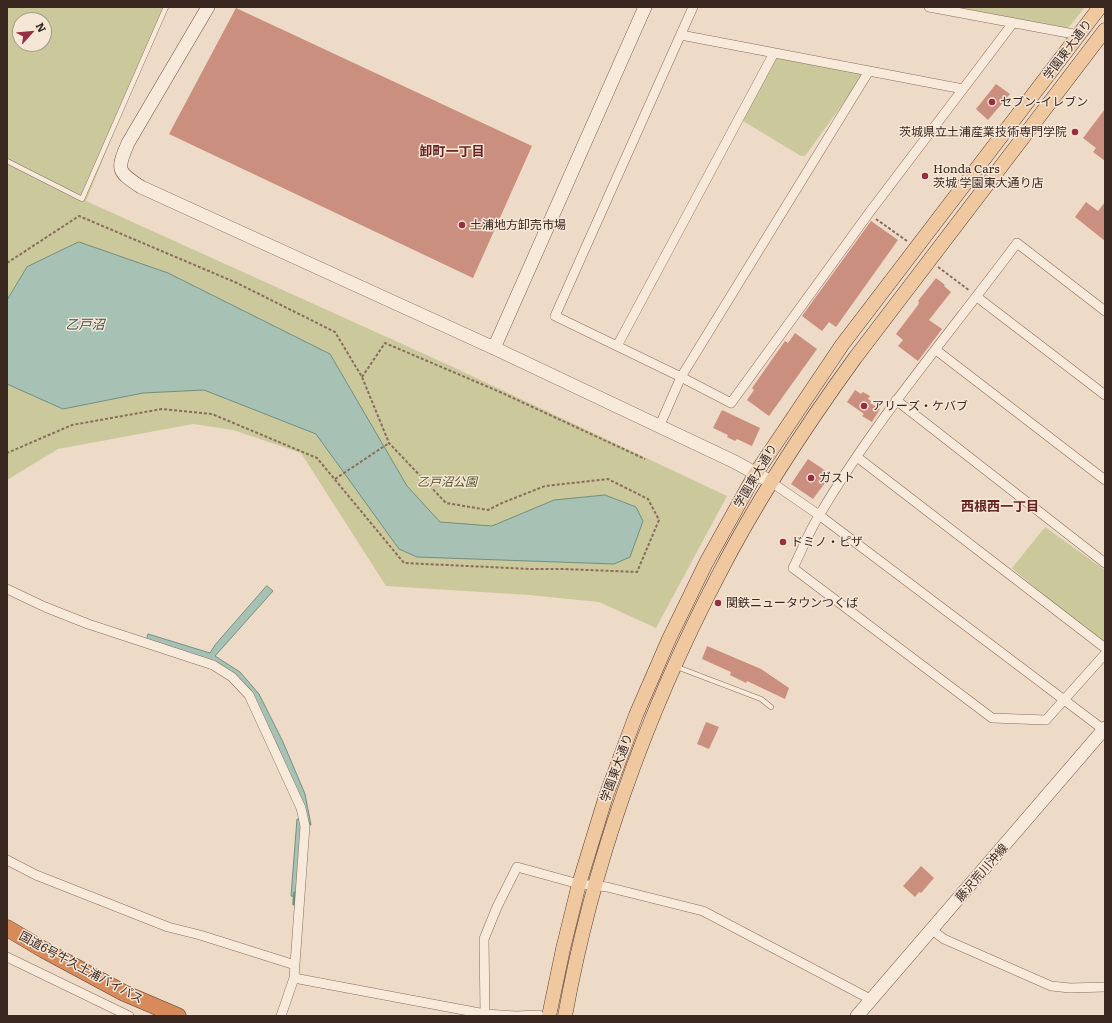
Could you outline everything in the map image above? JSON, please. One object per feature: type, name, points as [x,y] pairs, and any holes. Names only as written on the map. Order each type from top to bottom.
[{"type":"highway","name":"国道6号牛久土浦バイパス","points":[[7,928],[44,950],[124,993],[178,1016]]},
{"type":"main road","name":"学園東大通り","points":[[544,1016],[579,884],[606,796],[636,715],[669,639],[706,563],[756,473],[842,345],[1100,7]]},
{"type":"main road","name":"学園東大通り","points":[[565,1016],[596,885],[622,800],[650,724],[675,666],[720,573],[771,482],[821,405],[855,358],[1103,35]]},
{"type":"street","points":[[208,7],[128,143],[120,162],[121,171],[130,181],[494,348],[756,473],[819,515],[1104,729]]},
{"type":"street","points":[[494,348],[645,7]]},
{"type":"street","points":[[693,7],[555,316],[731,403],[869,214],[1013,23]]},
{"type":"street","points":[[929,7],[1079,35]]},
{"type":"street","points":[[681,35],[963,89]]},
{"type":"street","points":[[617,346],[774,53]]},
{"type":"street","points":[[659,427],[681,377],[869,71]]},
{"type":"street","points":[[1105,311],[1017,243],[977,297],[896,400],[819,515],[793,568],[992,718],[1046,720],[1105,654]]},
{"type":"street","points":[[977,297],[1105,395]]},
{"type":"street","points":[[936,350],[1105,480]]},
{"type":"street","points":[[896,400],[1105,563]]},
{"type":"street","points":[[857,457],[1105,648]]},
{"type":"street","points":[[7,590],[88,624],[213,665],[232,677],[249,695],[301,808],[305,826],[294,978],[281,1016]]},
{"type":"street","name":"藤沢荒川沖線","points":[[857,1016],[1104,729]]},
{"type":"street","points":[[7,860],[36,875],[168,927],[200,935],[295,965]]},
{"type":"street","points":[[485,1014],[484,939],[497,907],[517,867],[579,884],[596,885],[703,911],[872,1000]]},
{"type":"street","points":[[932,930],[944,939],[1051,986],[1070,988],[1105,987]]},
{"type":"street","points":[[7,957],[129,1016]]},
{"type":"street","points":[[294,978],[485,1014],[544,1016]]},
{"type":"lane","points":[[7,161],[82,199],[166,7]]},
{"type":"lane","points":[[675,666],[761,699],[771,707]]},
{"type":"path","points":[[869,214],[908,242]]},
{"type":"path","points":[[7,263],[79,216],[237,283],[335,332],[362,377],[389,443],[446,503],[488,510],[545,486],[608,479],[648,499],[659,520],[637,572],[404,563],[317,458],[212,414],[162,409],[72,425],[7,453]]},
{"type":"path","points":[[937,266],[977,297]]},
{"type":"path","points":[[362,377],[385,343],[500,392],[645,459]]},
{"type":"path","points":[[335,479],[389,443]]},
{"type":"green space","name":"乙戸沼公園","points":[[7,7],[165,7],[86,201],[453,367],[727,496],[656,628],[599,602],[529,595],[386,586],[301,453],[233,430],[193,424],[58,449],[7,480]]},
{"type":"green space","points":[[951,7],[1085,7],[1068,28]]},
{"type":"green space","points":[[776,56],[866,72],[805,156],[801,156],[743,121]]},
{"type":"green space","points":[[1045,527],[1105,570],[1105,648],[1012,568]]},
{"type":"water","name":"乙戸沼","points":[[79,242],[168,273],[330,354],[407,486],[440,522],[492,526],[554,500],[605,495],[636,507],[643,521],[630,557],[614,564],[417,557],[399,549],[316,434],[204,390],[143,393],[63,409],[7,384],[7,300],[27,267]]},
{"type":"water","points":[[267,586],[273,591],[215,656],[240,672],[259,694],[283,742],[305,794],[311,825],[302,825],[298,897],[291,896],[297,819],[310,824],[277,745],[254,698],[235,678],[146,641],[148,634],[210,653],[215,645]]},
{"type":"building","points":[[236,8],[532,146],[473,278],[169,134]]},
{"type":"building","name":"セブン-イレブン","points":[[996,84],[1010,94],[988,120],[976,109]]},
{"type":"building","points":[[1105,109],[1105,161],[1093,152],[1096,148],[1083,138]]},
{"type":"building","points":[[1086,202],[1098,211],[1105,202],[1105,241],[1075,217]]},
{"type":"building","points":[[871,221],[898,240],[836,327],[829,322],[822,331],[802,316]]},
{"type":"building","points":[[936,278],[951,292],[929,320],[942,329],[918,361],[898,346],[903,340],[896,334],[918,305],[918,301]]},
{"type":"building","points":[[795,333],[817,349],[769,416],[747,400],[754,390],[752,388],[785,341],[788,343]]},
{"type":"building","name":"アリーズ・ケバブ","points":[[855,390],[861,394],[863,392],[870,396],[868,399],[871,401],[870,403],[880,409],[872,422],[862,416],[864,414],[847,402]]},
{"type":"building","points":[[722,410],[760,428],[752,446],[737,439],[735,441],[727,437],[728,435],[713,428]]},
{"type":"building","name":"ガスト","points":[[808,459],[826,471],[823,476],[828,479],[813,499],[791,484]]},
{"type":"building","points":[[707,646],[761,669],[789,688],[785,699],[747,681],[746,683],[730,675],[731,672],[702,659]]},
{"type":"building","points":[[706,722],[719,727],[709,749],[697,744]]},
{"type":"building","points":[[921,866],[934,878],[921,893],[919,892],[915,897],[903,886]]},
{"type":"waterway","points":[[294,904],[295,893]]},
{"type":"place","name":"セブン-イレブン","points":[[992,102]]},
{"type":"place","name":"茨城県立土浦産業技術専門学院","points":[[1075,132]]},
{"type":"place","name":"Honda Cars 茨城 学園東大通り店","points":[[925,176]]},
{"type":"place","name":"土浦地方卸売市場","points":[[462,225]]},
{"type":"place","name":"アリーズ・ケバブ","points":[[864,406]]},
{"type":"place","name":"ガスト","points":[[811,478]]},
{"type":"place","name":"ドミノ・ピザ","points":[[783,542]]},
{"type":"place","name":"関鉄ニュータウンつくば","points":[[718,603]]},
{"type":"district","name":"卸町一丁目","points":[[452,152]]},
{"type":"district","name":"西根西一丁目","points":[[1000,507]]}]
